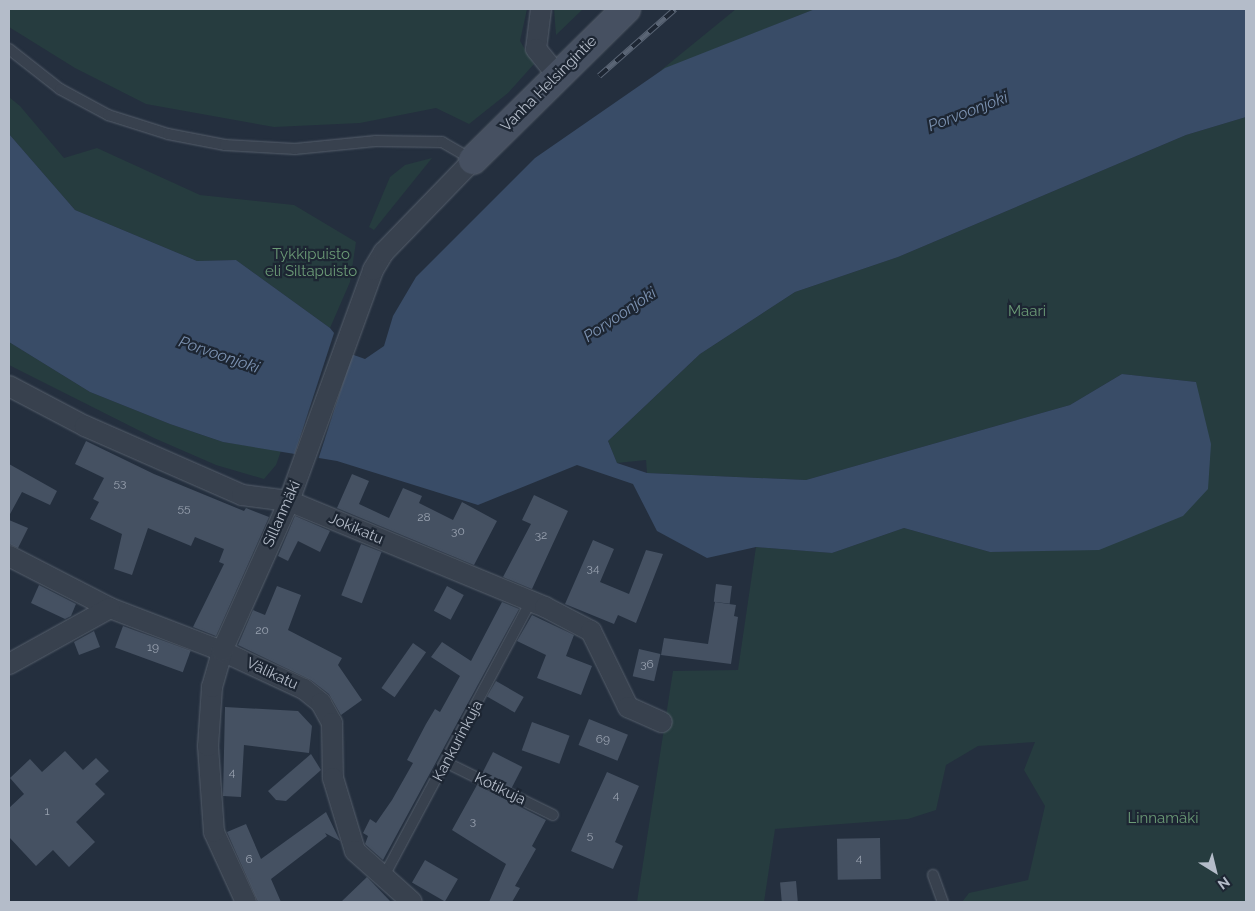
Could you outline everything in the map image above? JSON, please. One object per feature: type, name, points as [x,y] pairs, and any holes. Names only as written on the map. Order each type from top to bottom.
[{"type":"street","points":[[541,9],[536,49],[558,76]]},
{"type":"street","name":"Vanha Helsingintie","points":[[473,160],[626,9]]},
{"type":"street","name":"Sillanmäki","points":[[246,902],[214,832],[208,746],[212,687],[222,651],[305,461],[363,291],[384,252],[473,160]]},
{"type":"street","name":"Jokikatu","points":[[9,386],[85,426],[242,495],[289,501],[531,601],[591,631],[628,707],[662,722]]},
{"type":"street","name":"Välikatu","points":[[9,556],[110,608],[222,651],[304,689],[321,702],[332,723],[333,778],[354,851],[383,879],[412,902]]},
{"type":"street","points":[[9,664],[110,608]]},
{"type":"lane","points":[[9,49],[60,89],[108,115],[168,134],[225,145],[295,149],[376,141],[442,142],[473,160]]},
{"type":"lane","name":"Kankurinkuja","points":[[383,879],[447,763],[531,601]]},
{"type":"lane","name":"Kotikuja","points":[[447,763],[552,815]]},
{"type":"lane","points":[[933,875],[943,902]]},
{"type":"green space","points":[[9,9],[527,9],[520,41],[534,64],[508,93],[469,124],[436,108],[360,123],[274,127],[146,104],[75,68],[9,27]]},
{"type":"green space","points":[[554,9],[583,9],[556,35]]},
{"type":"green space","points":[[736,9],[815,9],[660,71]]},
{"type":"green space","name":"Tykkipuisto eli Siltapuisto","points":[[9,97],[20,106],[64,158],[97,148],[200,195],[294,205],[356,242],[350,282],[330,328],[236,260],[197,261],[75,210],[9,134]]},
{"type":"green space","points":[[1246,117],[1246,902],[962,902],[969,893],[1028,880],[1045,806],[1024,770],[1035,742],[978,746],[946,765],[936,810],[908,819],[775,829],[764,902],[637,902],[673,671],[738,670],[756,547],[832,553],[904,528],[990,552],[1099,549],[1138,531],[1196,382],[1122,374],[1070,405],[806,480],[647,473],[646,460],[617,463],[608,441],[700,354],[795,292],[898,257],[1186,135]]},
{"type":"green space","points":[[432,158],[374,230],[369,227],[390,177],[405,165]]},
{"type":"green space","points":[[9,342],[90,392],[170,424],[223,442],[281,451],[276,465],[264,479],[216,465],[154,438],[9,365]]},
{"type":"water","name":"Porvoonjoki","points":[[815,9],[1246,9],[1246,117],[1186,135],[898,257],[795,292],[700,354],[608,441],[617,463],[647,473],[806,480],[1070,405],[1122,374],[1196,382],[1211,444],[1208,489],[1183,516],[1099,550],[990,552],[904,528],[832,553],[756,547],[707,558],[657,531],[633,484],[577,465],[478,505],[337,461],[223,442],[170,424],[90,392],[9,342],[9,134],[75,210],[197,261],[236,260],[330,328],[351,354],[365,359],[384,346],[393,316],[416,277],[535,158],[665,68]]},
{"type":"pier","points":[[335,330],[353,352],[318,460],[294,456]]},
{"type":"building","points":[[86,441],[154,474],[244,511],[246,508],[269,517],[216,636],[193,627],[224,564],[219,562],[224,549],[195,537],[191,546],[148,528],[132,575],[114,569],[122,534],[90,519],[99,502],[93,499],[104,478],[75,464]]},
{"type":"building","points":[[9,464],[57,491],[50,505],[22,492],[9,516]]},
{"type":"building","points":[[352,474],[369,481],[359,504],[389,518],[403,488],[422,496],[419,503],[453,520],[462,502],[497,521],[474,565],[337,508]]},
{"type":"building","points":[[534,495],[568,511],[532,589],[503,577],[531,524],[522,520]]},
{"type":"building","points":[[295,516],[330,531],[320,552],[298,541],[288,561],[278,556]]},
{"type":"building","points":[[9,520],[28,528],[18,548],[9,544]]},
{"type":"building","points":[[593,540],[614,549],[600,582],[629,594],[646,550],[663,554],[636,623],[618,615],[614,624],[565,604]]},
{"type":"building","points":[[361,544],[382,552],[362,603],[341,595]]},
{"type":"building","points":[[716,584],[732,586],[730,604],[714,602]]},
{"type":"building","points":[[39,585],[76,604],[71,616],[65,619],[31,603]]},
{"type":"building","points":[[277,586],[301,595],[288,630],[342,658],[338,665],[362,700],[341,715],[329,694],[311,680],[238,645],[253,610],[265,615]]},
{"type":"building","points":[[447,586],[464,595],[451,620],[434,611]]},
{"type":"building","points":[[502,602],[519,609],[383,860],[365,844],[368,836],[363,833],[370,819],[376,823],[392,800],[413,763],[407,760],[426,724],[435,709],[440,712],[460,676],[431,657],[442,642],[471,661]]},
{"type":"building","points":[[715,602],[736,605],[734,616],[738,617],[731,664],[661,655],[664,638],[708,644]]},
{"type":"building","points":[[532,615],[574,635],[566,656],[592,666],[581,695],[537,678],[546,655],[517,641]]},
{"type":"building","points":[[123,626],[191,651],[183,672],[115,648]]},
{"type":"building","points":[[94,631],[100,647],[79,655],[74,642]]},
{"type":"building","points":[[413,643],[426,652],[395,697],[381,688]]},
{"type":"building","points":[[639,649],[660,654],[654,681],[633,676]]},
{"type":"building","points":[[496,681],[524,697],[515,713],[487,697]]},
{"type":"building","points":[[225,707],[298,711],[312,726],[309,753],[244,745],[241,797],[223,796]]},
{"type":"building","points":[[589,719],[628,735],[617,761],[579,745]]},
{"type":"building","points":[[532,722],[570,736],[559,764],[522,750]]},
{"type":"building","points":[[65,751],[83,770],[96,758],[109,771],[95,784],[105,794],[76,822],[95,842],[69,867],[53,850],[36,866],[9,837],[9,808],[24,794],[10,778],[30,759],[42,772]]},
{"type":"building","points":[[493,752],[522,767],[512,788],[482,773]]},
{"type":"building","points":[[311,754],[321,770],[286,801],[276,800],[268,791]]},
{"type":"building","points":[[607,772],[639,786],[615,842],[623,846],[613,869],[571,851]]},
{"type":"building","points":[[477,785],[546,820],[532,846],[536,849],[515,886],[520,888],[512,902],[489,902],[506,864],[452,830]]},
{"type":"building","points":[[326,812],[340,841],[325,833],[327,836],[271,879],[281,902],[258,902],[227,832],[246,824],[261,859]]},
{"type":"building","points":[[880,838],[881,879],[838,880],[837,839]]},
{"type":"building","points":[[425,860],[458,879],[445,902],[412,883]]},
{"type":"building","points":[[367,877],[391,902],[341,902]]},
{"type":"building","points":[[796,881],[798,902],[782,902],[780,882]]},
{"type":"railway","points":[[599,76],[675,9]]},
{"type":"park label","name":"Maari","points":[[1027,312]]},
{"type":"park label","name":"Linnamäki","points":[[1163,819]]}]
